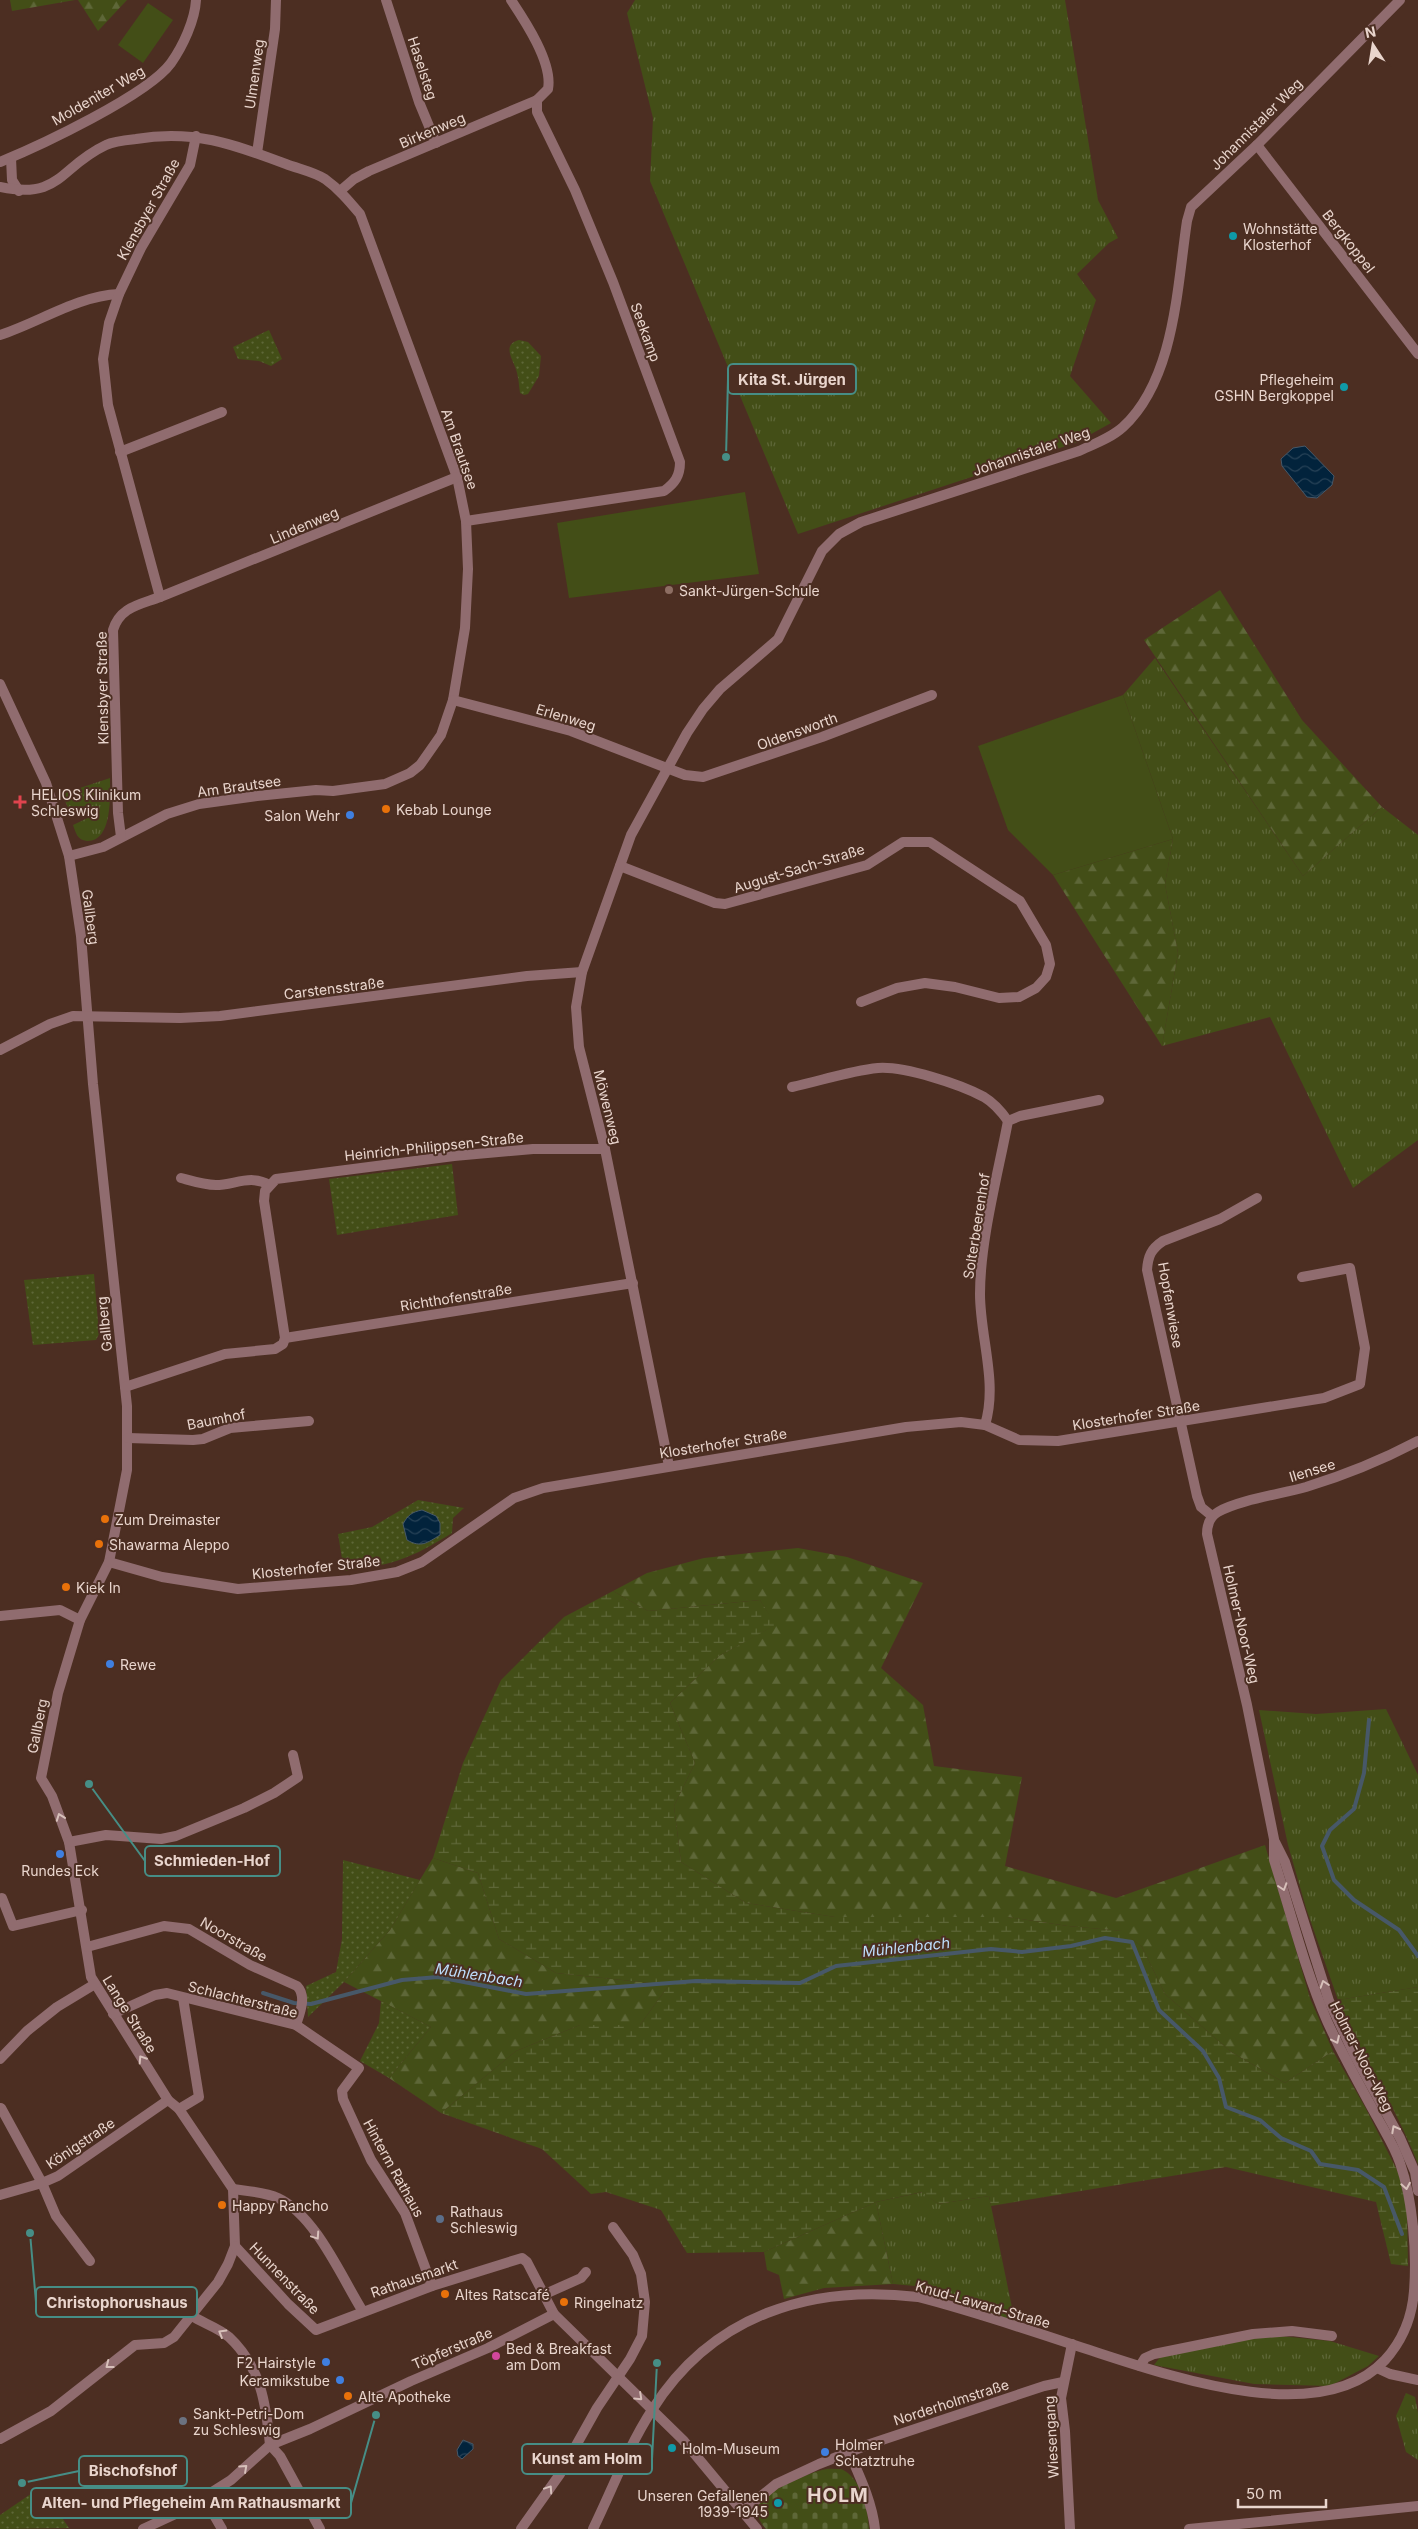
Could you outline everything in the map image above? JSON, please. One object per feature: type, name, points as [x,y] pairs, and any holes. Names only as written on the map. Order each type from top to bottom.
[{"type":"street","name":"Moldeniter Weg","points":[[0,162],[104,111],[154,79],[170,64],[181,44],[195,9],[196,0]]},
{"type":"street","name":"Ulmenweg","points":[[257,153],[275,29],[276,0]]},
{"type":"street","name":"Haselsteg","points":[[386,0],[419,102],[436,143]]},
{"type":"street","points":[[511,0],[540,53],[547,71],[548,89],[537,100]]},
{"type":"street","name":"Johannistaler Weg","points":[[669,769],[703,709],[720,689],[778,639],[822,551],[838,534],[861,522],[1079,451],[1109,437],[1123,427],[1150,393],[1161,367],[1191,207],[1257,145],[1400,0]]},
{"type":"street","name":"Birkenweg","points":[[340,191],[354,179],[369,171],[537,100]]},
{"type":"street","name":"Seekamp","points":[[466,521],[664,491],[673,485],[680,473],[680,462],[613,282],[575,190],[537,112],[537,100]]},
{"type":"street","name":"Am Brautsee","points":[[0,187],[19,191],[40,190],[60,180],[77,162],[108,144],[164,134],[196,136],[257,153],[323,178],[340,191],[360,214],[457,478],[466,521],[468,569],[465,628],[453,700],[441,735],[425,758],[410,773],[396,781],[350,789],[276,794],[199,804],[167,814],[103,847],[69,856]]},
{"type":"street","name":"Klensbyer Straße","points":[[121,837],[118,813],[113,630],[116,620],[123,612],[160,597],[105,394],[103,359],[109,324],[119,294],[141,248],[190,165],[196,136]]},
{"type":"street","name":"Bergkoppel","points":[[1257,145],[1418,354]]},
{"type":"street","points":[[11,158],[12,180],[19,191]]},
{"type":"street","points":[[0,335],[26,327],[100,295],[119,294]]},
{"type":"street","points":[[120,452],[222,412]]},
{"type":"street","name":"Lindenweg","points":[[160,597],[457,478]]},
{"type":"street","name":"Gallberg","points":[[0,684],[46,783],[69,856],[81,936],[125,1387],[128,1438],[127,1470],[109,1562],[80,1620],[58,1693],[41,1778]]},
{"type":"street","name":"Oldensworth","points":[[669,769],[685,775],[703,776],[822,737],[932,695]]},
{"type":"street","name":"Erlenweg","points":[[453,700],[571,731],[669,769]]},
{"type":"street","name":"Möwenweg","points":[[669,769],[631,834],[582,972],[576,1007],[579,1047],[605,1149],[669,1466]]},
{"type":"street","name":"August-Sach-Straße","points":[[620,866],[715,903],[725,904],[867,865],[903,842],[930,842],[1020,901],[1046,945],[1050,964],[1046,977],[1036,988],[1018,997],[999,998],[955,987],[925,983],[897,988],[861,1002]]},
{"type":"street","name":"Carstensstraße","points":[[0,1050],[50,1024],[73,1016],[180,1018],[220,1016],[527,976],[582,972]]},
{"type":"street","points":[[792,1087],[877,1068],[896,1068],[921,1074],[984,1097],[999,1108],[1008,1121],[1020,1116],[1098,1100]]},
{"type":"street","name":"Solterbeerenhof","points":[[985,1425],[991,1394],[982,1329],[981,1265],[1008,1121]]},
{"type":"street","name":"Heinrich-Philippsen-Straße","points":[[269,1185],[276,1179],[286,1176],[454,1156],[533,1149],[605,1149]]},
{"type":"street","points":[[125,1387],[225,1354],[275,1349],[283,1344],[285,1338],[264,1201],[265,1191],[269,1185],[253,1179],[211,1185],[181,1178]]},
{"type":"street","name":"Hopfenwiese","points":[[1180,1422],[1147,1270],[1148,1257],[1154,1247],[1163,1241],[1220,1219],[1257,1198]]},
{"type":"street","name":"Klosterhofer Straße","points":[[109,1562],[162,1577],[203,1585],[238,1589],[351,1580],[398,1572],[422,1562],[514,1498],[543,1488],[906,1427],[961,1422],[985,1425],[1019,1440],[1058,1441],[1324,1398],[1360,1384],[1365,1348],[1350,1268],[1302,1277]]},
{"type":"street","name":"Richthofenstraße","points":[[285,1338],[632,1283]]},
{"type":"street","name":"Baumhof","points":[[128,1438],[193,1440],[203,1439],[230,1428],[309,1421]]},
{"type":"street","points":[[1180,1422],[1199,1502],[1212,1516]]},
{"type":"street","name":"Ilensee","points":[[1212,1516],[1226,1508],[1306,1487],[1355,1470],[1418,1440]]},
{"type":"street","name":"Holmer-Noor-Weg","points":[[1212,1516],[1207,1524],[1207,1534],[1247,1704],[1274,1840],[1274,1860],[1325,2014],[1343,2054],[1399,2160],[1409,2201],[1416,2252],[1412,2308],[1409,2322],[1391,2353],[1377,2368]]},
{"type":"street","points":[[0,1616],[60,1610],[80,1620]]},
{"type":"street","points":[[69,1842],[106,1835],[161,1839],[176,1836],[244,1808],[298,1777],[292,1755]]},
{"type":"street","name":"Lange Straße","points":[[41,1778],[52,1796],[69,1842],[82,1910],[91,1977],[168,2100],[179,2109],[232,2189]]},
{"type":"street","name":"Holmer-Noor-Weg","points":[[1274,1840],[1285,1862],[1330,2001],[1355,2056],[1400,2138],[1415,2172],[1418,2191]]},
{"type":"street","points":[[2,1898],[13,1926],[82,1910]]},
{"type":"street","name":"Noorstraße","points":[[87,1947],[164,1926],[189,1929],[250,1965],[297,1986],[301,1990],[302,1997],[296,2025]]},
{"type":"street","points":[[0,2059],[27,2031],[57,2007],[95,1984]]},
{"type":"street","name":"Schlachterstraße","points":[[113,2014],[155,1995],[167,1993],[296,2025],[359,2068]]},
{"type":"street","points":[[179,2109],[199,2096],[183,1998]]},
{"type":"street","name":"Hinterm Rathaus","points":[[359,2068],[342,2091],[343,2099],[371,2160],[405,2212],[432,2286]]},
{"type":"street","name":"Königstraße","points":[[0,2195],[42,2183],[58,2176],[168,2100]]},
{"type":"street","points":[[1,2108],[42,2183],[56,2216],[90,2261]]},
{"type":"street","points":[[0,2439],[51,2411],[135,2344],[164,2343],[174,2337],[218,2282],[228,2264],[235,2246],[232,2189],[277,2197],[298,2211],[317,2236],[362,2310]]},
{"type":"street","points":[[521,2529],[560,2474],[597,2408],[642,2336],[645,2302],[641,2274],[633,2255],[612,2227]]},
{"type":"street","name":"Hunnenstraße","points":[[235,2246],[288,2304],[316,2330]]},
{"type":"street","name":"Rathausmarkt","points":[[316,2330],[362,2310],[522,2258],[527,2262],[544,2294]]},
{"type":"street","points":[[586,2272],[581,2278],[544,2294],[554,2314],[683,2440],[757,2529]]},
{"type":"street","name":"Knud-Laward-Straße","points":[[593,2529],[652,2410],[692,2362],[724,2335],[756,2317],[800,2301],[826,2296],[884,2293],[918,2297],[1140,2366],[1230,2389],[1282,2394],[1326,2392],[1358,2380],[1377,2368]]},
{"type":"street","name":"Töpferstraße","points":[[270,2444],[310,2429],[360,2404],[488,2348],[554,2314]]},
{"type":"street","points":[[192,2316],[228,2337],[252,2369],[266,2403],[270,2444],[280,2456],[320,2529]]},
{"type":"street","points":[[1140,2366],[1145,2358],[1154,2354],[1253,2334],[1292,2331],[1332,2336]]},
{"type":"street","name":"Wiesengang","points":[[1070,2529],[1065,2431],[1061,2398],[1072,2344]]},
{"type":"street","points":[[1377,2368],[1390,2374],[1418,2380]]},
{"type":"street","name":"Norderholmstraße","points":[[743,2511],[776,2484],[849,2452],[1044,2386],[1063,2382]]},
{"type":"street","points":[[143,2529],[204,2498],[231,2480],[270,2444]]},
{"type":"street","points":[[849,2452],[869,2501],[875,2529]]},
{"type":"street","points":[[204,2498],[222,2529]]},
{"type":"street","points":[[1189,2529],[1418,2506]]},
{"type":"green space","points":[[10,0],[75,0],[12,11]]},
{"type":"green space","points":[[78,0],[127,0],[98,31]]},
{"type":"green space","points":[[635,0],[1065,0],[1098,200],[1118,238],[1109,243],[1077,274],[1096,300],[1070,376],[1111,423],[1075,443],[798,534],[650,181],[653,118],[627,13]]},
{"type":"green space","points":[[148,3],[173,20],[143,63],[118,45]]},
{"type":"green space","points":[[269,330],[282,359],[271,366],[259,361],[238,359],[233,347]]},
{"type":"green space","points":[[519,340],[528,342],[541,356],[539,376],[528,394],[524,395],[520,393],[518,376],[509,350],[513,342]]},
{"type":"green space","points":[[745,492],[759,574],[569,598],[557,523]]},
{"type":"green space","points":[[1220,590],[1302,720],[1382,807],[1303,876],[1144,640]]},
{"type":"green space","points":[[1155,658],[1303,876],[1382,807],[1418,835],[1418,1140],[1353,1188],[1270,1017],[1162,1046],[1178,953],[1165,884],[1173,839],[1123,695]]},
{"type":"green space","points":[[1123,695],[1173,839],[1053,875],[1008,830],[978,746]]},
{"type":"green space","points":[[110,778],[110,805],[106,826],[102,834],[95,839],[87,841],[81,839],[77,836],[73,825],[92,816],[87,805],[70,812],[62,794]]},
{"type":"green space","points":[[1173,839],[1165,884],[1178,953],[1162,1046],[1053,875]]},
{"type":"green space","points":[[452,1164],[458,1215],[337,1235],[329,1179]]},
{"type":"green space","points":[[94,1274],[99,1334],[96,1340],[33,1345],[24,1280]]},
{"type":"green space","points":[[418,1500],[464,1508],[453,1518],[452,1533],[401,1560],[344,1571],[338,1534],[372,1527]]},
{"type":"green space","points":[[798,1548],[847,1557],[923,1583],[881,1668],[923,1705],[934,1766],[1022,1777],[1005,1866],[1116,1898],[1265,1845],[1310,1998],[1333,2051],[1285,2083],[1231,2052],[1165,1994],[1142,1947],[1122,1931],[1068,1926],[1007,1917],[835,1917],[746,1903],[681,1862],[674,1806],[695,1763],[670,1703],[719,1656],[775,1625],[760,1600],[648,1611],[613,1591],[647,1573],[704,1558]]},
{"type":"green space","points":[[613,1591],[648,1611],[760,1600],[776,1625],[719,1656],[670,1703],[695,1763],[674,1806],[681,1862],[746,1903],[835,1917],[1007,1917],[1068,1926],[1123,1931],[1142,1947],[1165,1994],[1231,2052],[1285,2083],[1333,2051],[1365,2107],[1401,2178],[1407,2208],[1408,2266],[1391,2264],[1376,2202],[1226,2167],[991,2206],[989,2196],[938,2204],[922,2192],[876,2202],[764,2252],[687,2253],[661,2210],[606,2192],[591,2194],[542,2149],[441,2113],[516,2051],[580,2025],[640,2025],[669,1985],[556,1973],[499,1939],[478,1873],[433,1858],[463,1763],[501,1680],[564,1617]]},
{"type":"green space","points":[[1386,1709],[1418,1775],[1418,1987],[1338,2000],[1306,1908],[1288,1845],[1259,1710],[1316,1714]]},
{"type":"green space","points":[[433,1858],[478,1873],[499,1939],[556,1973],[669,1985],[640,2025],[580,2025],[516,2051],[441,2113],[389,2078],[431,2027],[344,1982],[390,1930]]},
{"type":"green space","points":[[343,1860],[420,1880],[390,1930],[344,1982],[308,2017],[306,1986],[336,1972],[342,1939]]},
{"type":"green space","points":[[1418,1987],[1418,2164],[1400,2122],[1338,2000]]},
{"type":"green space","points":[[381,2001],[431,2027],[389,2078],[360,2061],[379,2023]]},
{"type":"green space","points":[[923,2192],[938,2204],[989,2196],[1015,2322],[915,2286],[893,2284],[876,2202]]},
{"type":"green space","points":[[876,2202],[893,2284],[824,2288],[784,2299],[779,2275],[767,2270],[764,2252]]},
{"type":"green space","points":[[1280,2336],[1330,2341],[1379,2356],[1368,2366],[1330,2386],[1254,2384],[1154,2365],[1161,2356],[1247,2339]]},
{"type":"green space","points":[[1406,2393],[1415,2397],[1418,2413],[1418,2460],[1406,2452],[1396,2416]]},
{"type":"green space","points":[[827,2469],[841,2469],[854,2479],[862,2494],[869,2529],[766,2529],[762,2524],[758,2508],[759,2504],[769,2494],[797,2479],[816,2472]]},
{"type":"green space","points":[[41,2487],[69,2528],[0,2529],[0,2515]]},
{"type":"water","points":[[1305,446],[1334,476],[1332,485],[1317,498],[1307,497],[1282,466],[1281,459],[1293,448]]},
{"type":"water","points":[[422,1510],[436,1516],[440,1523],[440,1535],[428,1542],[416,1544],[407,1540],[403,1524],[411,1514]]},
{"type":"water","points":[[463,2440],[473,2444],[473,2449],[462,2459],[458,2456],[457,2450]]},
{"type":"waterway","points":[[1369,1720],[1364,1773],[1354,1809],[1330,1830],[1322,1846],[1334,1880],[1354,1900],[1399,1930],[1418,1956]]},
{"type":"waterway","name":"Mühlenbach","points":[[263,1993],[294,2003],[311,2004],[402,1980],[438,1977],[526,1994],[696,1981],[800,1983],[836,1966],[991,1949],[1022,1952],[1071,1946],[1105,1938],[1132,1942],[1159,2010],[1203,2051],[1219,2078],[1226,2107],[1260,2120],[1281,2138],[1311,2151],[1320,2164],[1358,2170],[1384,2187],[1402,2234]]},
{"type":"place","name":"Wohnstätte Klosterhof","points":[[1233,236]]},
{"type":"place","name":"Pflegeheim GSHN Bergkoppel","points":[[1344,387]]},
{"type":"place","name":"Kita St. Jürgen","points":[[726,457]]},
{"type":"place","name":"Sankt-Jürgen-Schule","points":[[669,590]]},
{"type":"place","name":"HELIOS Klinikum Schleswig","points":[[20,802]]},
{"type":"place","name":"Kebab Lounge","points":[[386,809]]},
{"type":"place","name":"Salon Wehr","points":[[350,815]]},
{"type":"place","name":"Zum Dreimaster","points":[[105,1519]]},
{"type":"place","name":"Shawarma Aleppo","points":[[99,1544]]},
{"type":"place","name":"Kiek In","points":[[66,1587]]},
{"type":"place","name":"Rewe","points":[[110,1664]]},
{"type":"place","name":"Schmieden-Hof","points":[[89,1784]]},
{"type":"place","name":"Rundes Eck","points":[[60,1854]]},
{"type":"place","name":"Happy Rancho","points":[[222,2205]]},
{"type":"place","name":"Rathaus Schleswig","points":[[440,2219]]},
{"type":"place","name":"Christophorushaus","points":[[30,2233]]},
{"type":"place","name":"Altes Ratscafé","points":[[445,2294]]},
{"type":"place","name":"Ringelnatz","points":[[564,2302]]},
{"type":"place","name":"Bed & Breakfast am Dom","points":[[496,2356]]},
{"type":"place","name":"F2 Hairstyle","points":[[326,2362]]},
{"type":"place","name":"Kunst am Holm","points":[[657,2363]]},
{"type":"place","name":"Keramikstube","points":[[340,2380]]},
{"type":"place","name":"Alte Apotheke","points":[[348,2396]]},
{"type":"place","name":"Alten- und Pflegeheim Am Rathausmarkt","points":[[376,2415]]},
{"type":"place","name":"Sankt-Petri-Dom zu Schleswig","points":[[183,2421]]},
{"type":"place","name":"Holm-Museum","points":[[672,2448]]},
{"type":"place","name":"Holmer Schatztruhe","points":[[825,2452]]},
{"type":"place","name":"Bischofshof","points":[[22,2483]]},
{"type":"place","name":"Unseren Gefallenen 1939-1945","points":[[778,2503]]},
{"type":"district","name":"HOLM","points":[[838,2495]]}]
